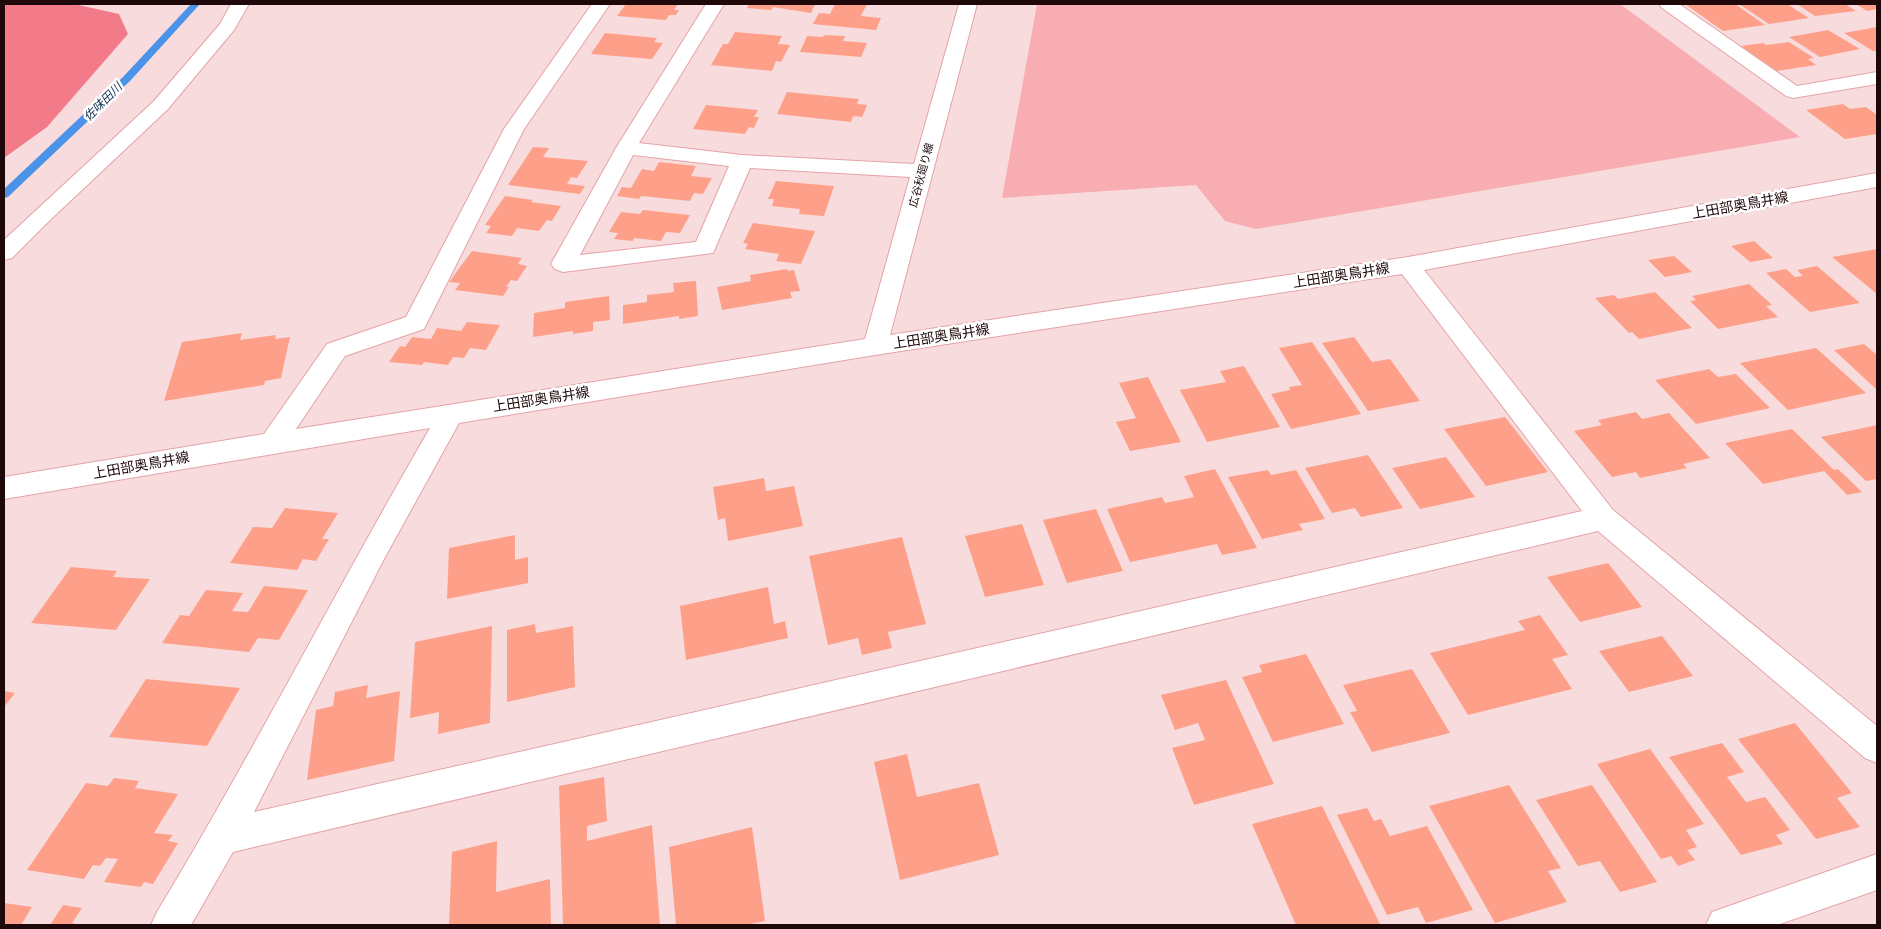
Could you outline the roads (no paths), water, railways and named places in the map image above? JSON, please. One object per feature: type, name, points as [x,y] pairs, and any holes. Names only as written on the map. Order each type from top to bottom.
[{"type":"street","points":[[4,253],[161,105],[228,26],[240,4]]},
{"type":"street","points":[[272,443],[336,350],[415,323],[514,129],[601,4]]},
{"type":"street","points":[[715,4],[626,148],[563,264],[705,248],[742,161]]},
{"type":"street","name":"広谷秋廻り線","points":[[874,346],[968,4]]},
{"type":"street","points":[[1668,4],[1793,92],[1877,78]]},
{"type":"street","points":[[626,148],[742,161],[922,171]]},
{"type":"street","name":"上田部奥鳥井線","points":[[4,488],[874,346],[1408,265],[1877,180]]},
{"type":"street","points":[[1408,265],[1603,518],[1877,747]]},
{"type":"street","points":[[170,925],[222,838],[374,550],[451,414]]},
{"type":"street","points":[[222,838],[1603,518]]},
{"type":"street","points":[[1725,925],[1877,872]]},
{"type":"waterway","name":"佐味田川","points":[[4,195],[127,79],[196,4]]}]
